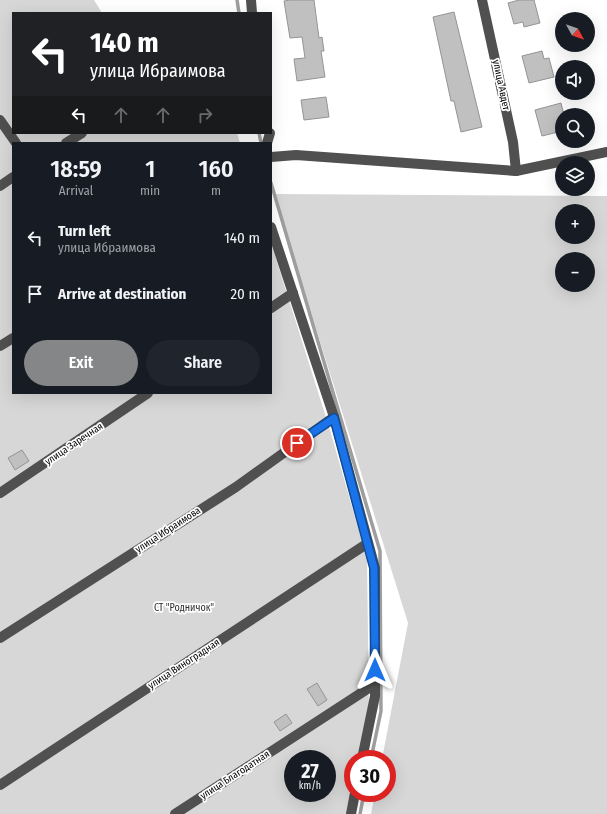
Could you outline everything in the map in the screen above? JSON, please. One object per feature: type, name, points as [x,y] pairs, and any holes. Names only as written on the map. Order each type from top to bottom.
[{"type":"street","points":[[251,0],[252,12]]},
{"type":"street","name":"улица Авдет","points":[[482,0],[513,142],[516,171]]},
{"type":"street","points":[[0,120],[15,142]]},
{"type":"street","points":[[68,142],[80,134]]},
{"type":"street","points":[[272,157],[296,155],[516,171],[607,152]]},
{"type":"street","points":[[0,186],[12,178]]},
{"type":"street","points":[[272,230],[334,418],[374,568],[375,696],[364,750]]},
{"type":"street","points":[[272,307],[293,293]]},
{"type":"street","points":[[0,346],[12,339]]},
{"type":"street","name":"улица Заречная","points":[[0,493],[147,394]]},
{"type":"street","name":"улица Ибраимова","points":[[0,638],[236,487],[334,418]]},
{"type":"street","name":"улица Виноградная","points":[[0,786],[368,543]]},
{"type":"street","name":"улица Благодатная","points":[[175,814],[375,684]]},
{"type":"street","points":[[351,814],[353,802]]},
{"type":"green space","name":"СТ \"Родничок\"","points":[[0,0],[94,0],[101,12],[12,12],[12,134],[237,134],[240,142],[12,142],[12,394],[272,394],[272,246],[330,430],[367,559],[369,710],[363,750],[344,750],[344,802],[353,802],[353,814],[0,814]]},
{"type":"green space","points":[[274,194],[607,196],[607,814],[371,814],[373,802],[396,802],[396,750],[384,750],[408,623]]},
{"type":"building","points":[[314,0],[319,38],[322,37],[324,51],[321,51],[325,77],[297,81],[294,59],[305,58],[302,37],[290,38],[284,1]]},
{"type":"building","points":[[519,0],[534,0],[540,23],[524,27],[523,22],[514,24],[508,3]]},
{"type":"building","points":[[454,12],[482,127],[461,132],[454,101],[451,101],[433,17]]},
{"type":"building","points":[[542,51],[544,59],[549,58],[554,77],[529,83],[522,56]]},
{"type":"building","points":[[326,97],[329,117],[304,120],[301,100]]},
{"type":"building","points":[[561,103],[562,108],[555,108],[555,133],[542,136],[535,110]]},
{"type":"building","points":[[22,450],[29,461],[15,470],[8,458]]},
{"type":"building","points":[[317,683],[327,700],[318,706],[307,689]]},
{"type":"building","points":[[286,714],[292,723],[280,731],[274,722]]},
{"type":"waterway","points":[[237,0],[239,12]]},
{"type":"waterway","points":[[259,134],[261,142]]},
{"type":"waterway","points":[[272,186],[380,551],[381,711],[373,750]]},
{"type":"waterway","points":[[360,814],[362,802]]},
{"type":"route","points":[[297,443],[334,418],[374,568],[375,670]]}]
